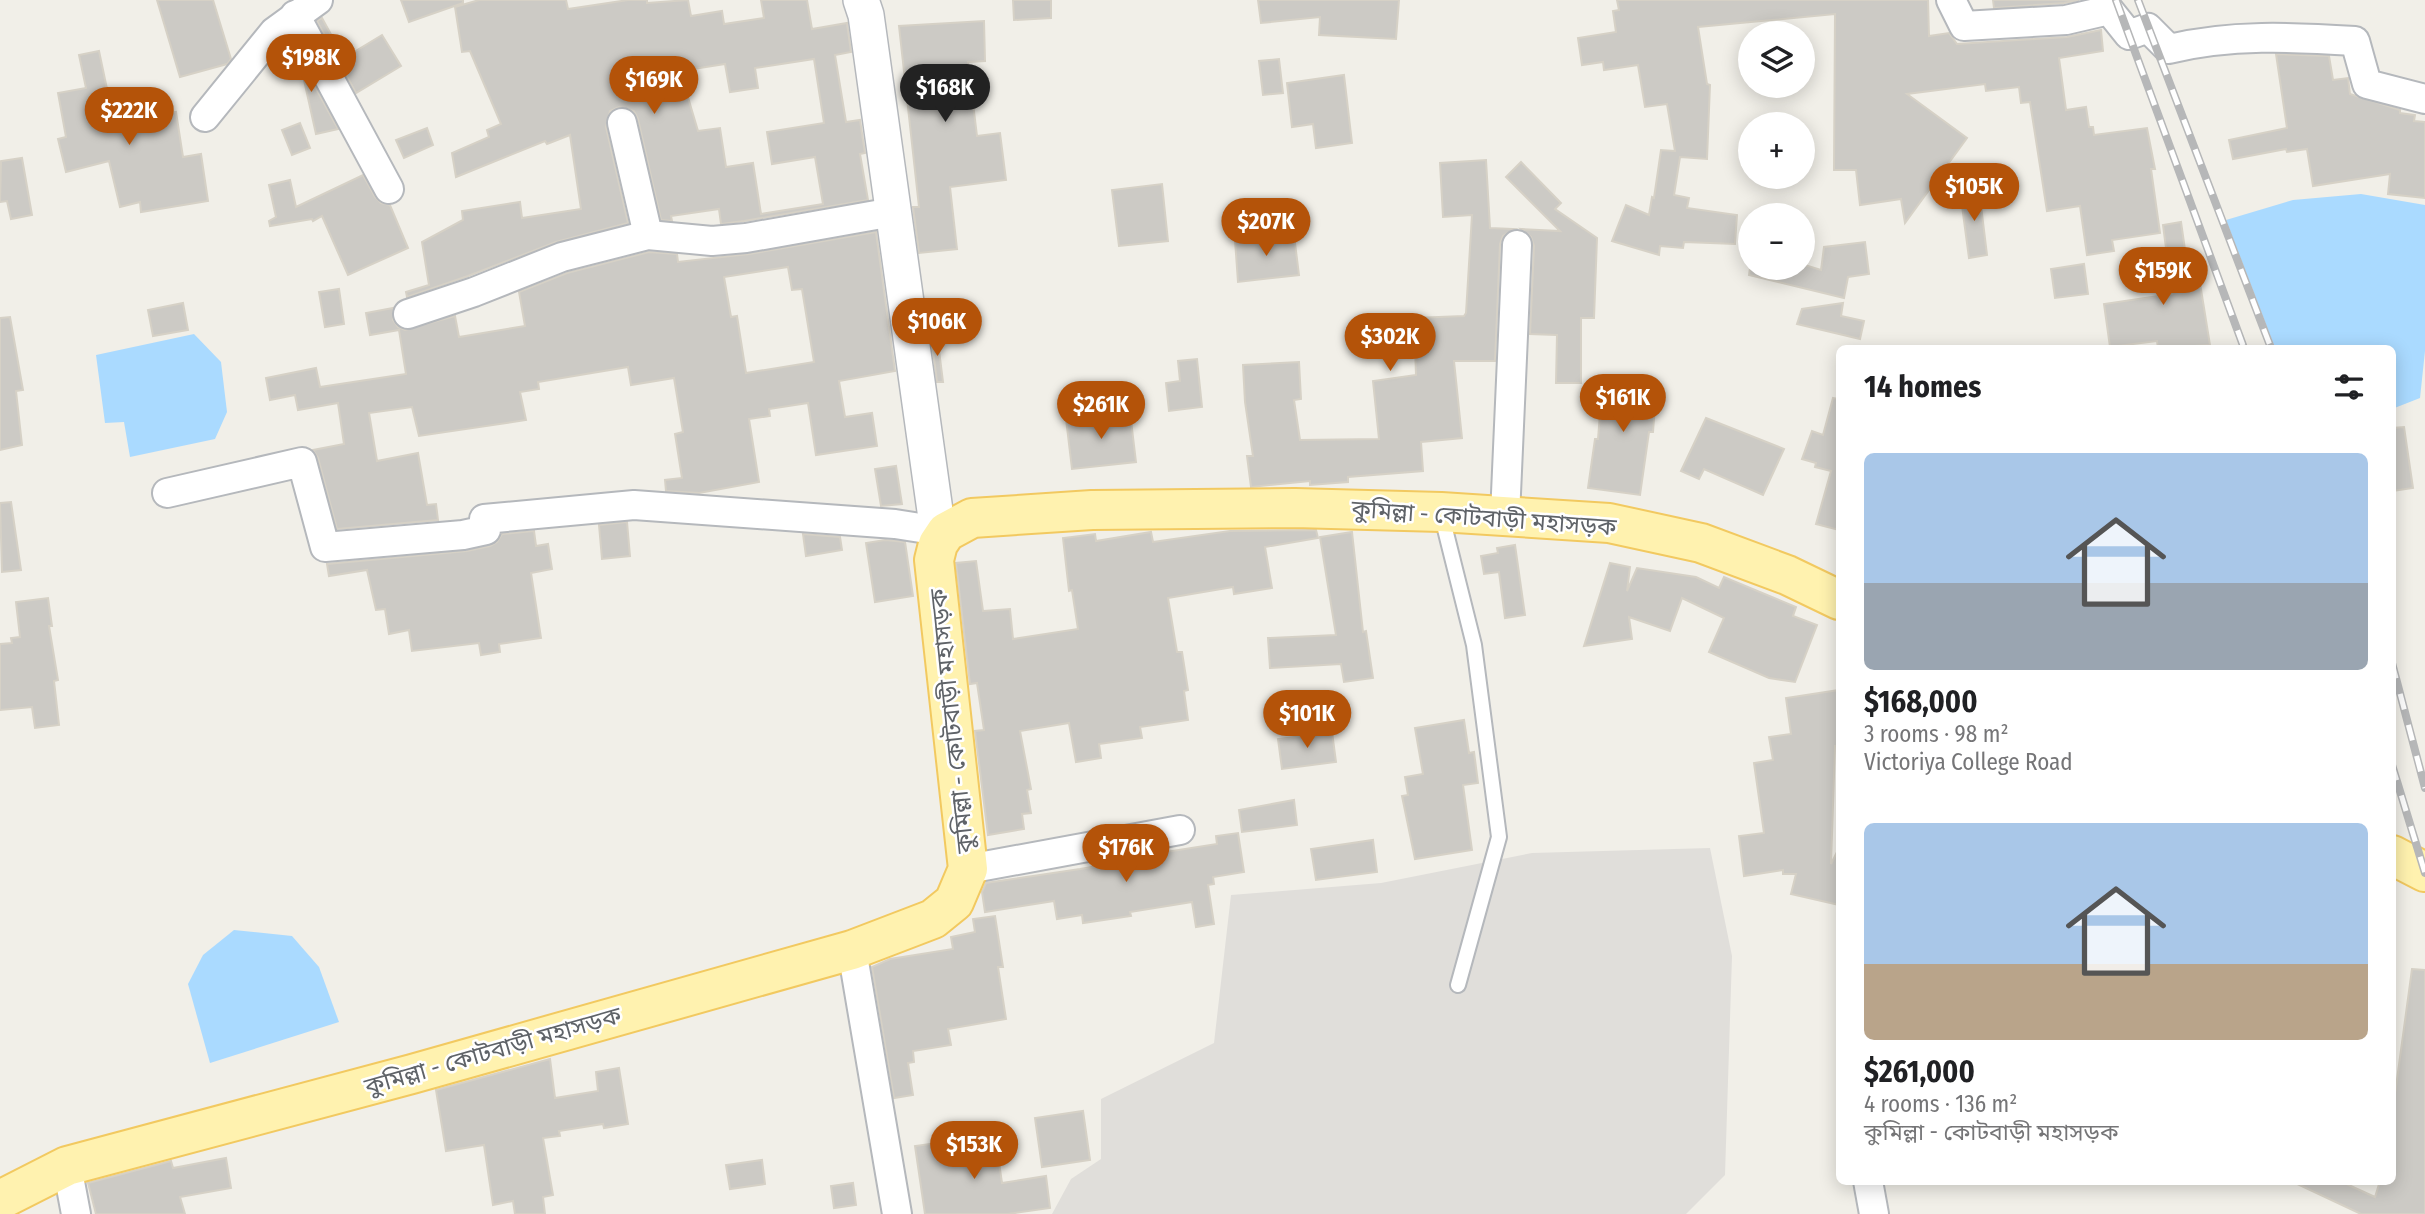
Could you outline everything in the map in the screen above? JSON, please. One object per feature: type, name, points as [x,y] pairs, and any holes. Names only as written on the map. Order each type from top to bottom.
[{"type":"main road","name":"কুমিল্লা - কোটবাড়ী মহাসড়ক","points":[[0,1200],[67,1166],[412,1074],[852,950],[933,919],[954,902],[968,869],[934,560],[938,544],[946,532],[972,518],[1093,510],[1295,508],[1441,512],[1609,523],[1701,543],[1787,575],[1836,599]]},
{"type":"main road","points":[[2396,857],[2425,872]]},
{"type":"street","points":[[1951,0],[1964,26],[2066,20],[2109,10],[2129,35],[2148,28],[2169,49],[2191,44],[2281,36],[2355,41],[2367,84],[2425,99]]},
{"type":"street","points":[[866,5],[936,518],[946,532]]},
{"type":"street","points":[[205,117],[274,32],[307,7],[389,188]]},
{"type":"street","points":[[622,123],[648,234]]},
{"type":"street","points":[[408,314],[474,292],[562,257],[648,234],[712,241],[746,238],[893,212]]},
{"type":"street","points":[[1505,516],[1517,245]]},
{"type":"street","points":[[167,493],[302,462],[325,547],[463,535],[486,530],[484,519],[634,505],[895,524],[946,532]]},
{"type":"street","points":[[968,869],[1181,830]]},
{"type":"street","points":[[852,950],[897,1214]]},
{"type":"street","points":[[67,1166],[76,1214]]},
{"type":"street","points":[[1869,1185],[1874,1214]]},
{"type":"lane","points":[[1441,512],[1474,645],[1499,837],[1458,985]]},
{"type":"shaded area","points":[[1710,848],[1732,956],[1725,1175],[1686,1214],[1052,1214],[1071,1179],[1101,1159],[1101,1099],[1214,1043],[1231,895],[1381,883],[1532,853]]},
{"type":"water","points":[[2361,194],[2425,205],[2425,351],[2420,398],[2396,407],[2396,345],[2274,345],[2226,220],[2293,200]]},
{"type":"water","points":[[194,334],[221,362],[227,412],[215,439],[130,457],[124,422],[105,423],[96,355]]},
{"type":"water","points":[[234,930],[292,936],[319,967],[339,1022],[210,1063],[188,984],[203,955]]},
{"type":"building","points":[[157,0],[213,0],[231,59],[227,64],[180,77]]},
{"type":"building","points":[[401,0],[463,0],[463,3],[409,22]]},
{"type":"building","points":[[479,0],[566,0],[568,9],[628,0],[647,0],[647,3],[688,0],[691,16],[722,11],[724,24],[764,18],[761,0],[807,0],[812,29],[847,23],[851,52],[835,55],[846,122],[860,120],[865,153],[860,154],[868,200],[721,224],[719,209],[671,216],[672,221],[661,220],[638,119],[634,111],[619,107],[610,111],[606,127],[628,223],[556,242],[407,297],[406,292],[429,285],[422,242],[463,220],[462,211],[520,202],[522,218],[581,209],[570,135],[547,144],[545,141],[456,177],[452,153],[489,137],[487,130],[501,124],[470,51],[462,52],[455,7]],"holes":[[[814,59],[824,123],[767,132],[772,164],[815,157],[823,204],[761,214],[753,163],[726,167],[720,128],[698,131],[682,77],[688,76],[687,70],[725,64],[730,92],[758,88],[755,68]]]},
{"type":"building","points":[[1013,0],[1051,0],[1051,18],[1014,20]]},
{"type":"building","points":[[1258,0],[1399,0],[1396,39],[1319,35],[1320,17],[1261,23]]},
{"type":"building","points":[[1617,0],[1928,0],[1929,36],[1949,33],[1957,44],[2067,37],[2101,30],[2103,51],[2059,58],[2066,110],[2086,107],[2089,127],[2093,127],[2094,135],[2147,128],[2155,169],[2151,169],[2160,233],[2112,240],[2114,251],[2087,255],[2080,206],[2047,211],[2030,102],[2021,103],[2019,87],[1986,91],[1985,84],[1907,94],[1967,138],[1905,223],[1901,199],[1860,205],[1856,170],[1834,170],[1835,14],[1738,21],[1738,23],[1698,27],[1707,84],[1710,85],[1707,159],[1680,157],[1674,195],[1689,198],[1687,208],[1737,215],[1735,244],[1684,242],[1683,248],[1660,246],[1659,255],[1612,241],[1626,205],[1649,215],[1661,150],[1675,151],[1667,104],[1645,107],[1638,65],[1604,70],[1603,62],[1582,65],[1578,38],[1616,32],[1613,11],[1619,10]]},
{"type":"building","points":[[1993,0],[2079,0],[1994,8]]},
{"type":"building","points":[[322,18],[344,58],[382,35],[401,66],[356,93],[317,21]]},
{"type":"building","points":[[984,21],[985,61],[968,62],[977,136],[1000,133],[1006,180],[950,187],[957,249],[919,253],[913,207],[919,207],[899,26]]},
{"type":"building","points":[[290,41],[338,129],[316,134],[302,71],[296,75],[281,49]]},
{"type":"building","points":[[99,51],[114,122],[176,112],[183,157],[201,154],[208,201],[141,212],[140,202],[120,207],[109,161],[66,172],[58,139],[66,137],[58,93],[86,88],[79,55]]},
{"type":"building","points":[[2276,54],[2329,56],[2333,80],[2348,78],[2350,94],[2400,110],[2400,113],[2415,115],[2414,121],[2425,122],[2425,198],[2388,194],[2390,174],[2313,186],[2307,149],[2287,152],[2286,149],[2233,159],[2229,140],[2287,128]]},
{"type":"building","points":[[1279,59],[1283,93],[1263,95],[1259,61]]},
{"type":"building","points":[[1344,75],[1352,143],[1316,148],[1313,124],[1292,127],[1287,83]]},
{"type":"building","points":[[300,123],[310,148],[292,155],[282,130]]},
{"type":"building","points":[[427,128],[433,145],[404,158],[396,140]]},
{"type":"building","points":[[22,158],[32,215],[11,219],[7,201],[0,202],[1,161]]},
{"type":"building","points":[[1486,160],[1490,228],[1515,229],[1503,236],[1500,244],[1495,361],[1454,361],[1462,438],[1421,442],[1423,471],[1348,477],[1348,482],[1310,485],[1310,481],[1251,487],[1247,456],[1253,456],[1243,365],[1299,362],[1301,399],[1294,400],[1300,440],[1379,439],[1373,381],[1416,375],[1414,318],[1464,316],[1466,313],[1472,215],[1443,217],[1440,163]]},
{"type":"building","points":[[1521,162],[1561,203],[1555,209],[1597,238],[1594,318],[1581,318],[1581,383],[1556,383],[1557,335],[1530,334],[1534,246],[1531,237],[1521,229],[1560,231],[1506,177]]},
{"type":"building","points":[[363,175],[375,197],[381,203],[390,205],[408,248],[348,275],[322,216],[313,221],[312,219],[270,226],[269,221],[276,217],[269,185],[290,180],[296,207]]},
{"type":"building","points":[[1162,184],[1168,241],[1119,246],[1112,190]]},
{"type":"building","points":[[1979,189],[1987,255],[1969,258],[1960,191]]},
{"type":"building","points":[[2181,222],[2190,284],[2200,283],[2210,345],[2158,345],[2157,341],[2110,345],[2104,304],[2172,294],[2163,225]]},
{"type":"building","points":[[876,232],[895,371],[839,381],[845,417],[872,413],[877,446],[816,455],[808,403],[769,409],[770,416],[749,419],[759,482],[699,493],[666,491],[665,480],[682,478],[675,434],[683,432],[674,378],[631,385],[628,367],[538,382],[539,389],[520,392],[526,420],[419,436],[412,407],[369,413],[377,461],[418,453],[427,505],[436,504],[438,520],[337,529],[318,458],[313,450],[344,444],[338,403],[298,410],[295,395],[270,400],[266,378],[316,368],[320,387],[406,374],[399,330],[370,335],[366,313],[393,308],[393,320],[398,327],[405,330],[455,316],[459,337],[525,326],[519,292],[567,273],[649,252],[677,254],[678,262],[749,254]],"holes":[[[788,267],[792,290],[802,289],[814,362],[746,373],[737,316],[731,317],[724,277]]]},
{"type":"building","points":[[1294,235],[1299,275],[1238,282],[1235,240]]},
{"type":"building","points":[[1865,242],[1869,274],[1848,277],[1844,298],[1770,280],[1815,280],[1815,268],[1821,270],[1824,247]]},
{"type":"building","points":[[2084,264],[2088,294],[2055,298],[2051,269]]},
{"type":"building","points":[[339,289],[344,324],[325,327],[319,292]]},
{"type":"building","points":[[183,303],[188,330],[153,336],[148,310]]},
{"type":"building","points":[[1843,303],[1841,316],[1864,321],[1860,339],[1797,324],[1802,309]]},
{"type":"building","points":[[10,317],[23,390],[16,391],[22,445],[0,450],[0,318]]},
{"type":"building","points":[[937,334],[943,382],[937,382],[931,335]]},
{"type":"building","points":[[1197,359],[1202,407],[1169,411],[1166,383],[1180,381],[1178,361]]},
{"type":"building","points":[[1603,376],[1657,380],[1653,432],[1649,432],[1640,495],[1588,488],[1595,439],[1598,439]]},
{"type":"building","points":[[1833,398],[1836,398],[1836,529],[1816,524],[1831,471],[1815,467],[1816,463],[1802,459],[1812,431],[1823,435]]},
{"type":"building","points":[[1130,412],[1136,462],[1072,469],[1066,419]]},
{"type":"building","points":[[1706,418],[1784,449],[1763,495],[1704,469],[1699,479],[1681,471]]},
{"type":"building","points":[[2404,427],[2413,488],[2396,490],[2396,428]]},
{"type":"building","points":[[896,466],[902,504],[881,506],[875,469]]},
{"type":"building","points":[[11,502],[21,570],[2,572],[0,503]]},
{"type":"building","points":[[627,522],[630,556],[602,559],[599,525]]},
{"type":"building","points":[[1316,530],[1318,538],[1265,547],[1272,588],[1234,594],[1233,587],[1168,598],[1177,652],[1182,652],[1188,690],[1184,691],[1188,720],[1140,727],[1142,738],[1099,744],[1101,758],[1076,762],[1069,723],[1020,731],[1031,789],[1027,790],[1031,813],[1022,814],[1024,829],[988,835],[975,731],[984,730],[977,683],[970,684],[956,563],[976,561],[983,611],[1010,609],[1013,639],[1078,629],[1072,590],[1069,591],[1063,538],[1095,534],[1096,541],[1151,532],[1153,542],[1230,531]]},
{"type":"building","points":[[534,531],[536,546],[548,544],[552,569],[531,573],[541,638],[499,644],[500,652],[481,655],[479,643],[412,651],[409,630],[389,634],[385,609],[376,610],[367,570],[329,576],[327,564],[467,551],[490,546],[497,542],[502,534]]},
{"type":"building","points":[[1352,532],[1363,632],[1366,631],[1373,678],[1344,682],[1341,664],[1270,668],[1268,638],[1336,635],[1320,537]]},
{"type":"building","points":[[803,534],[840,537],[842,550],[806,556]]},
{"type":"building","points":[[885,540],[905,542],[913,596],[875,602],[866,543]]},
{"type":"building","points":[[1515,545],[1525,615],[1505,618],[1499,572],[1484,574],[1481,556],[1498,553],[1497,548]]},
{"type":"building","points":[[1610,563],[1630,567],[1627,591],[1637,568],[1696,577],[1719,588],[1724,577],[1796,607],[1793,616],[1817,625],[1795,682],[1769,678],[1709,652],[1724,618],[1682,598],[1670,631],[1629,617],[1632,639],[1584,646]]},
{"type":"building","points":[[48,598],[52,626],[49,626],[58,680],[54,681],[59,725],[35,728],[32,707],[0,710],[0,644],[12,643],[11,638],[20,637],[16,602]]},
{"type":"building","points":[[1836,690],[1831,864],[1836,854],[1836,904],[1791,894],[1796,874],[1783,874],[1783,870],[1744,876],[1739,836],[1764,833],[1754,763],[1773,760],[1769,737],[1791,734],[1786,698]]},
{"type":"building","points":[[1464,720],[1469,753],[1474,752],[1478,783],[1463,785],[1472,850],[1415,859],[1402,796],[1408,795],[1405,777],[1423,774],[1415,728]]},
{"type":"building","points":[[1332,732],[1336,762],[1282,769],[1278,739]]},
{"type":"building","points":[[1294,800],[1297,825],[1242,832],[1239,810]]},
{"type":"building","points":[[1238,833],[1244,872],[1213,877],[1214,884],[1208,885],[1214,924],[1196,927],[1192,902],[1130,912],[1131,916],[1083,923],[1082,915],[1057,919],[1054,901],[985,912],[982,892],[986,883],[1217,844],[1216,836]]},
{"type":"building","points":[[1373,840],[1377,872],[1316,880],[1311,849]]},
{"type":"building","points":[[995,916],[1003,967],[998,967],[1006,1019],[948,1029],[951,1045],[913,1051],[914,1062],[908,1063],[913,1095],[894,1098],[872,967],[890,959],[953,949],[951,937],[975,932],[973,919]]},
{"type":"building","points":[[2412,969],[2425,970],[2425,1214],[2361,1214],[2299,1185],[2349,1185],[2375,1197],[2379,1185],[2396,1185],[2396,1087]]},
{"type":"building","points":[[550,1059],[555,1098],[598,1091],[596,1072],[619,1068],[628,1124],[604,1128],[603,1124],[559,1131],[560,1136],[543,1138],[553,1195],[543,1197],[545,1214],[515,1214],[513,1201],[493,1205],[484,1145],[446,1151],[436,1090]]},
{"type":"building","points":[[1083,1111],[1090,1160],[1042,1167],[1035,1118]]},
{"type":"building","points":[[995,1135],[1002,1183],[1046,1176],[1050,1208],[1008,1214],[925,1214],[915,1146]]},
{"type":"building","points":[[226,1158],[231,1188],[180,1197],[185,1214],[96,1214],[88,1183],[171,1161],[173,1168]]},
{"type":"building","points":[[762,1160],[765,1184],[730,1189],[726,1165]]},
{"type":"building","points":[[853,1183],[856,1205],[834,1208],[831,1186]]},
{"type":"railway","points":[[2116,0],[2243,345]]},
{"type":"railway","points":[[2138,0],[2270,345]]},
{"type":"railway","points":[[2396,678],[2425,788]]},
{"type":"railway","points":[[2396,778],[2425,873]]}]
